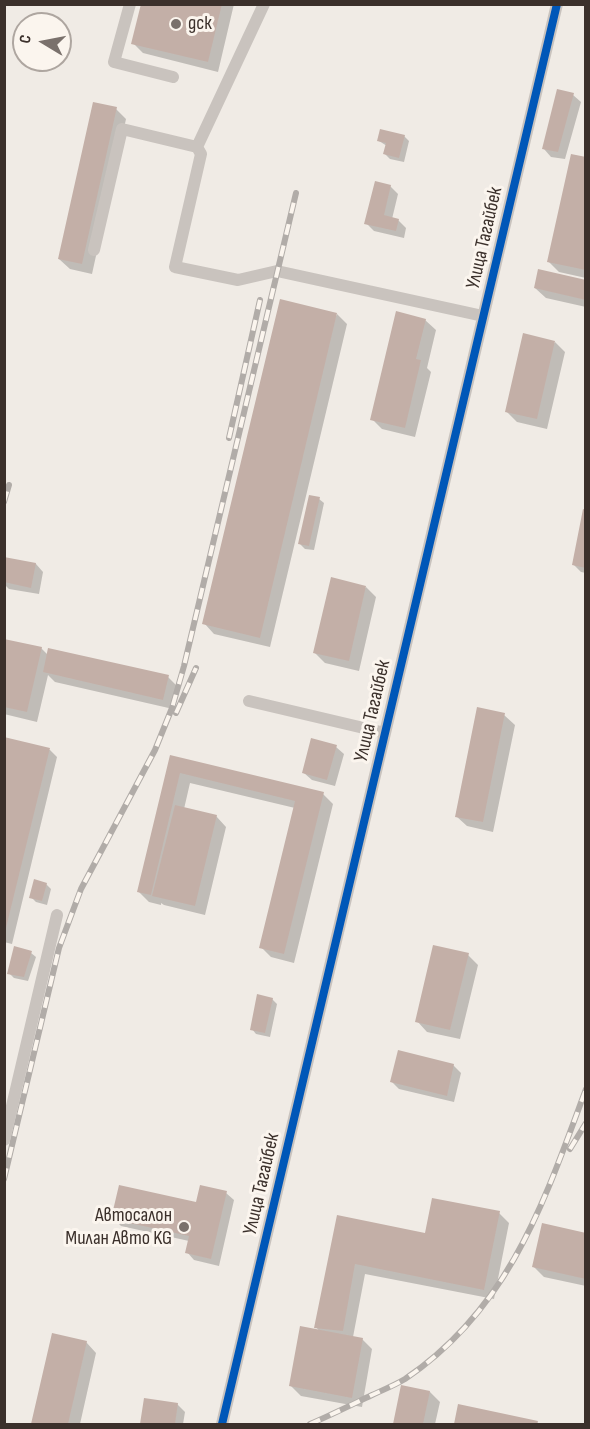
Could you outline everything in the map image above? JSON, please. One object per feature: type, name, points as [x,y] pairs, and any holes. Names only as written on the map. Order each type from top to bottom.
[{"type":"street","points":[[130,4],[114,62],[173,77]]},
{"type":"street","points":[[197,147],[264,4]]},
{"type":"street","name":"Улица Тагайбек","points":[[222,1425],[557,4]]},
{"type":"street","points":[[94,250],[122,129],[197,147],[201,154],[175,267],[238,280],[277,272],[483,316]]},
{"type":"street","points":[[249,700],[385,733]]},
{"type":"street","points":[[4,1140],[57,915]]},
{"type":"building","name":"дск","points":[[141,4],[222,4],[208,62],[131,44]]},
{"type":"building","points":[[557,89],[574,93],[558,152],[542,149]]},
{"type":"building","points":[[93,102],[117,107],[82,264],[58,259]]},
{"type":"building","points":[[380,129],[405,135],[399,158],[383,154],[386,143],[377,141]]},
{"type":"building","points":[[571,154],[586,157],[586,270],[547,262]]},
{"type":"building","points":[[375,181],[391,185],[384,215],[399,219],[396,231],[364,224]]},
{"type":"building","points":[[538,269],[586,280],[586,300],[534,288]]},
{"type":"building","points":[[280,299],[337,313],[260,638],[202,624]]},
{"type":"building","points":[[396,311],[426,319],[416,359],[421,360],[405,428],[370,420]]},
{"type":"building","points":[[523,333],[555,341],[537,419],[505,412]]},
{"type":"building","points":[[309,495],[320,497],[309,546],[298,544]]},
{"type":"building","points":[[583,509],[586,510],[586,568],[572,565]]},
{"type":"building","points":[[4,557],[36,563],[31,588],[4,582]]},
{"type":"building","points":[[331,577],[366,586],[349,661],[313,653]]},
{"type":"building","points":[[4,639],[42,647],[27,712],[4,707]]},
{"type":"building","points":[[48,648],[169,675],[163,700],[43,672]]},
{"type":"building","points":[[477,707],[505,713],[483,822],[455,817]]},
{"type":"building","points":[[4,737],[50,748],[5,932],[4,932]]},
{"type":"building","points":[[311,738],[337,745],[327,780],[302,773]]},
{"type":"building","points":[[170,755],[324,792],[284,954],[259,948],[295,801],[180,773],[151,895],[137,892]]},
{"type":"building","points":[[175,805],[217,815],[195,906],[152,896]]},
{"type":"building","points":[[34,879],[47,883],[42,901],[29,898]]},
{"type":"building","points":[[433,945],[469,953],[450,1030],[415,1022]]},
{"type":"building","points":[[14,946],[32,951],[24,977],[7,974]]},
{"type":"building","points":[[257,994],[273,998],[265,1033],[250,1030]]},
{"type":"building","points":[[398,1050],[454,1064],[447,1096],[390,1082]]},
{"type":"building","name":"Автосалон Милан Авто KG","points":[[119,1185],[196,1202],[200,1185],[227,1191],[211,1259],[185,1253],[189,1236],[111,1219]]},
{"type":"building","points":[[432,1198],[500,1211],[484,1290],[355,1264],[343,1331],[314,1328],[337,1215],[425,1233]]},
{"type":"building","points":[[542,1223],[586,1233],[586,1279],[532,1267]]},
{"type":"building","points":[[300,1326],[363,1338],[352,1398],[289,1386]]},
{"type":"building","points":[[52,1333],[87,1341],[68,1424],[31,1424]]},
{"type":"building","points":[[401,1385],[430,1391],[423,1424],[393,1424]]},
{"type":"building","points":[[144,1398],[178,1403],[175,1424],[140,1424]]},
{"type":"building","points":[[458,1404],[538,1421],[537,1424],[454,1424]]},
{"type":"railway","points":[[4,1179],[59,948],[81,889],[155,750],[172,708],[184,666],[296,193]]},
{"type":"railway","points":[[229,438],[260,300]]},
{"type":"railway","points":[[4,502],[9,485]]},
{"type":"railway","points":[[176,713],[196,668]]},
{"type":"railway","points":[[310,1424],[405,1379],[441,1351],[472,1320],[497,1286],[538,1212],[586,1089]]},
{"type":"railway","points":[[570,1149],[586,1123]]},
{"type":"cycle path","points":[[222,1424],[557,4]]},
{"type":"place","name":"дск","points":[[176,24]]},
{"type":"place","name":"Автосалон Милан Авто KG","points":[[184,1227]]}]
